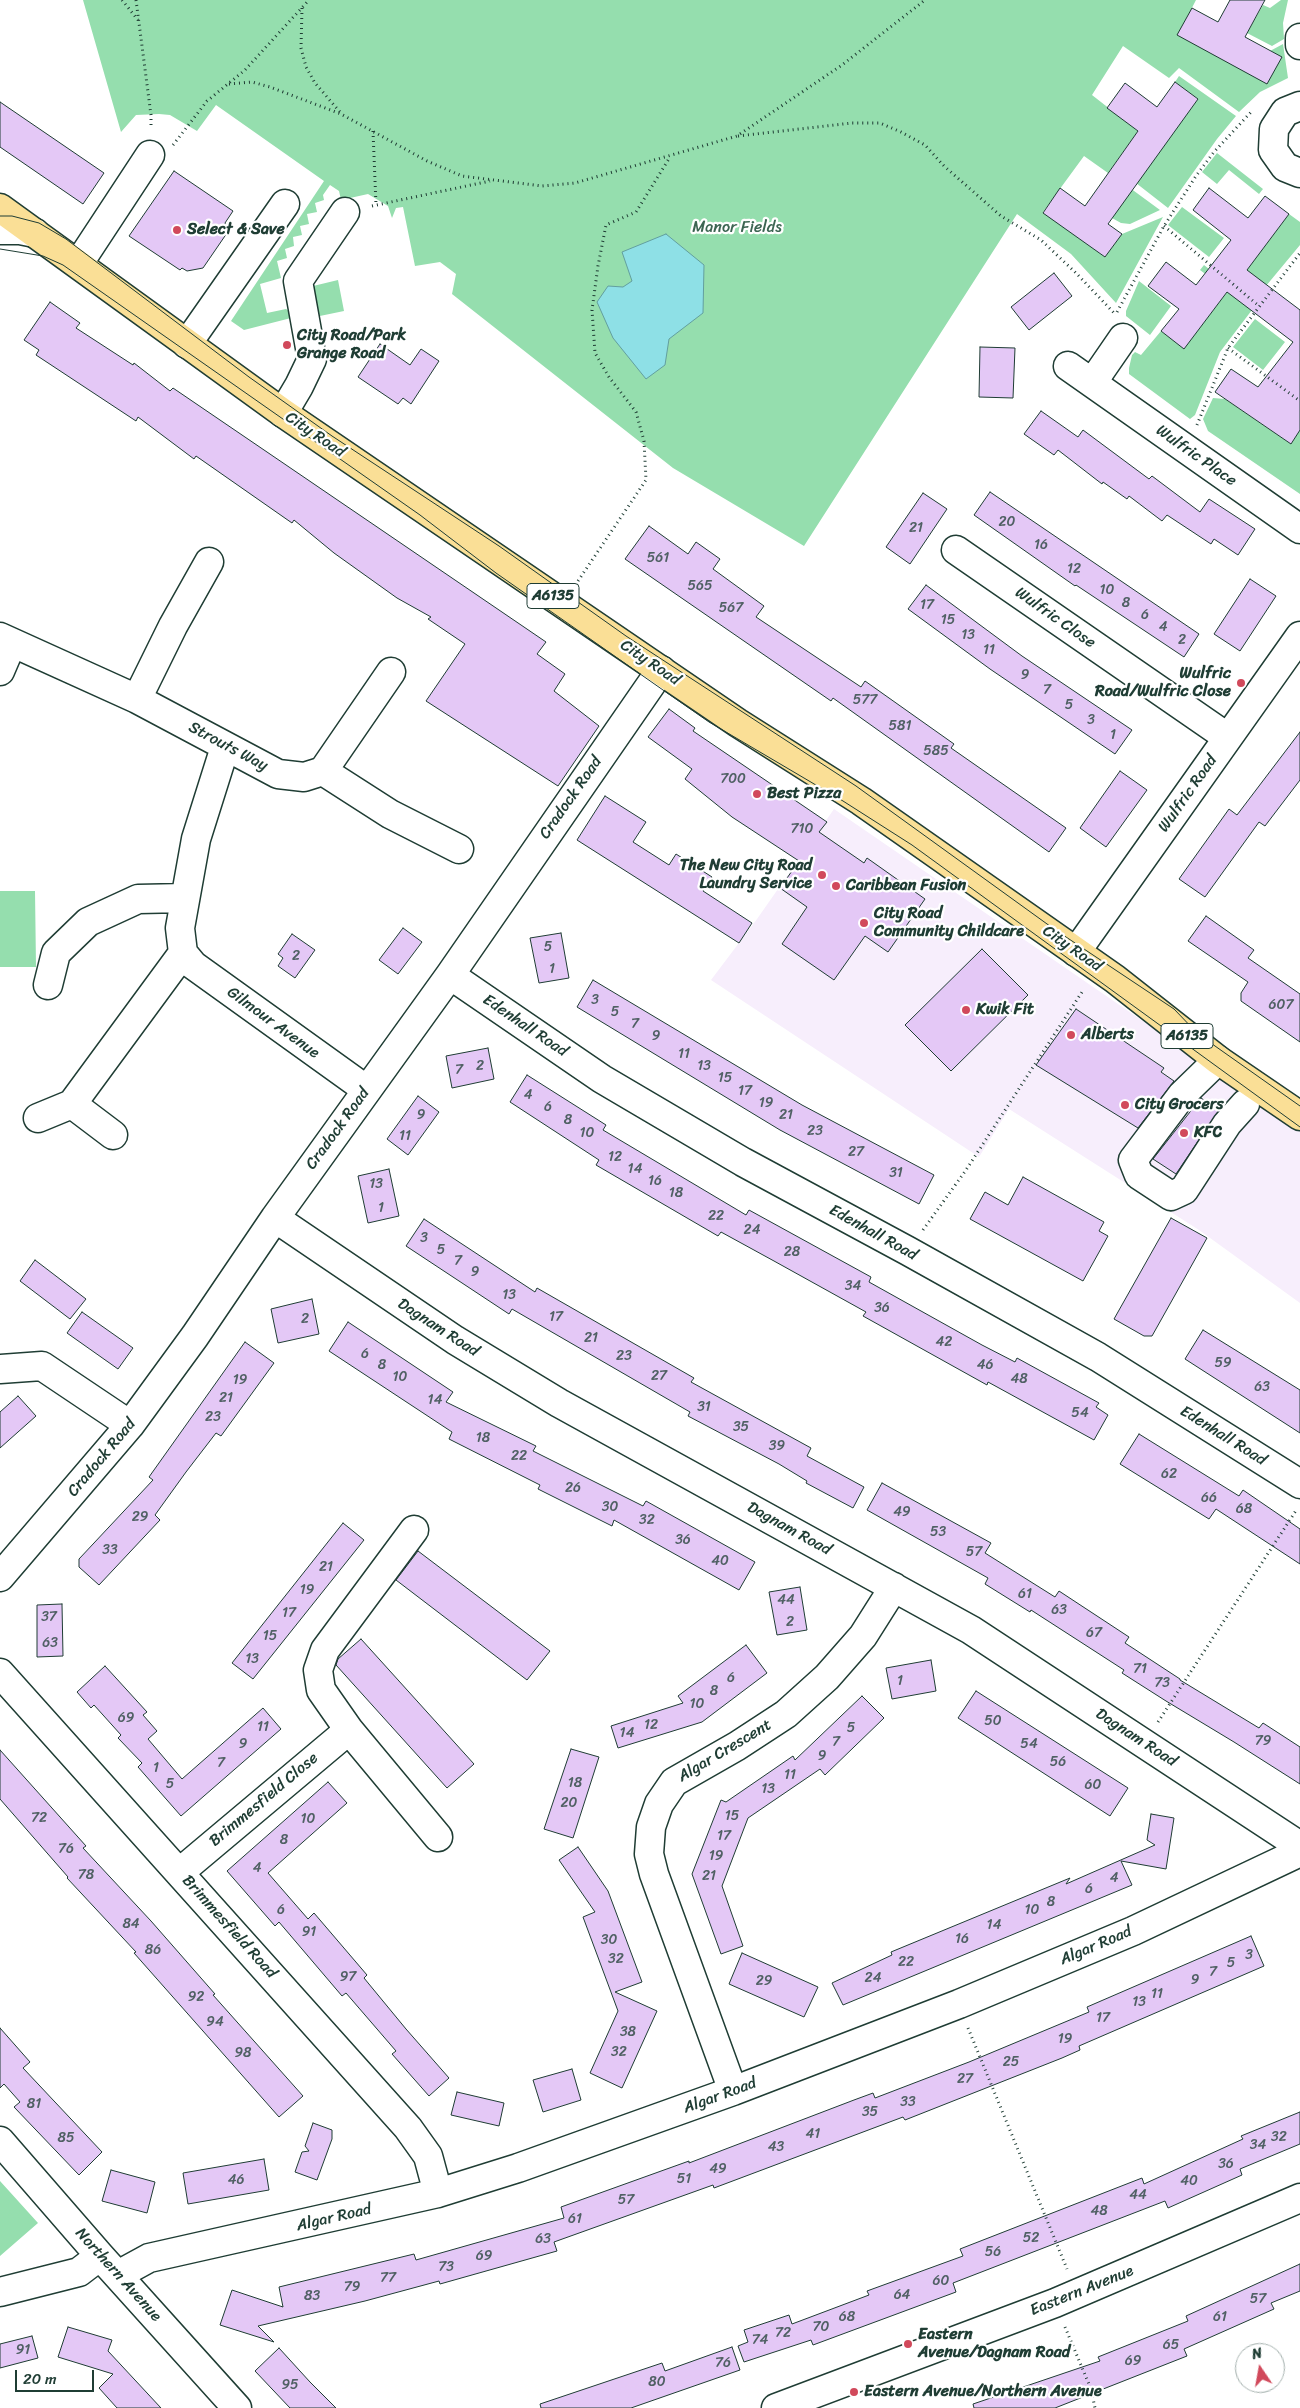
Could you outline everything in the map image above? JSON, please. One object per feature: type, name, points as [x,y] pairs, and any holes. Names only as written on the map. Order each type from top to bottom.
[{"type":"main road","name":"City Road","points":[[0,208],[79,263],[282,413],[738,723],[861,801],[1115,979],[1218,1060],[1251,1095],[1300,1116]]},
{"type":"street","points":[[1300,38],[1300,45]]},
{"type":"street","points":[[1300,106],[1285,112],[1274,129],[1273,143],[1273,150],[1285,167],[1300,173]]},
{"type":"street","points":[[79,263],[150,155]]},
{"type":"street","points":[[187,344],[285,204]]},
{"type":"street","points":[[282,413],[299,386],[312,359],[298,281],[345,212]]},
{"type":"street","points":[[0,230],[20,230],[35,233]]},
{"type":"street","points":[[1092,382],[1119,327]]},
{"type":"street","name":"Wulfric Place","points":[[1068,366],[1300,529]]},
{"type":"street","name":"Wulfric Close","points":[[956,550],[1228,737]]},
{"type":"street","points":[[137,699],[173,626],[209,562]]},
{"type":"street","name":"Wulfric Road","points":[[1076,952],[1300,636]]},
{"type":"street","points":[[0,671],[6,640]]},
{"type":"street","name":"Strouts Way","points":[[6,640],[137,699],[278,774],[304,777],[323,771]]},
{"type":"street","name":"Cradock Road","points":[[0,1577],[130,1426],[196,1336],[275,1218],[450,975],[661,670]]},
{"type":"street","points":[[391,672],[345,736],[323,771],[390,814],[459,849]]},
{"type":"street","points":[[38,1118],[72,1104],[183,953],[180,928],[196,839],[225,746]]},
{"type":"street","points":[[48,985],[56,953],[88,922],[138,899],[185,898]]},
{"type":"street","name":"Gilmour Avenue","points":[[183,953],[193,965],[367,1090]]},
{"type":"street","name":"Edenhall Road","points":[[450,975],[602,1079],[743,1162],[1098,1357],[1300,1484]]},
{"type":"street","points":[[1218,1060],[1182,1095],[1133,1160],[1139,1175],[1171,1196],[1184,1190],[1226,1124],[1251,1095]]},
{"type":"street","points":[[1195,1196],[1238,1128],[1251,1095]]},
{"type":"street","points":[[72,1104],[113,1135]]},
{"type":"street","name":"Dagnam Road","points":[[275,1218],[456,1340],[551,1398],[645,1452],[971,1630],[1300,1846]]},
{"type":"street","points":[[0,1369],[42,1366],[130,1426]]},
{"type":"street","points":[[414,1530],[325,1650],[318,1670],[321,1690],[349,1730],[438,1837]]},
{"type":"street","name":"Algar Crescent","points":[[733,2092],[654,1874],[649,1854],[651,1826],[659,1804],[674,1782],[737,1746],[786,1714],[827,1677],[863,1636],[894,1587]]},
{"type":"street","name":"Brimmesfield Road","points":[[0,1674],[180,1872],[408,2128],[428,2156],[438,2193]]},
{"type":"street","name":"Brimmesfield Close","points":[[180,1872],[349,1730]]},
{"type":"street","name":"Algar Road","points":[[119,2277],[127,2270],[149,2258],[336,2218],[438,2193],[518,2168],[733,2092],[959,2004],[1133,1931],[1300,1852]]},
{"type":"street","name":"Northern Avenue","points":[[0,2141],[100,2256],[237,2408]]},
{"type":"street","name":"Eastern Avenue","points":[[776,2408],[1066,2298],[1300,2198]]},
{"type":"street","points":[[0,2292],[79,2272],[100,2256]]},
{"type":"path","points":[[122,0],[138,20]]},
{"type":"path","points":[[136,0],[151,115],[150,155],[161,162],[207,101],[245,70],[309,0]]},
{"type":"path","points":[[737,136],[842,65],[925,0]]},
{"type":"path","points":[[302,7],[301,48],[306,67],[315,84],[341,114]]},
{"type":"path","points":[[229,84],[252,82],[341,114],[427,161],[462,176],[542,186],[576,183],[737,136],[852,123],[880,123],[924,145],[944,166],[1001,216],[1041,240],[1076,272],[1119,327],[1164,226],[1214,152],[1254,109]]},
{"type":"path","points":[[374,131],[376,205]]},
{"type":"path","points":[[576,583],[646,480],[644,441],[636,412],[609,377],[595,353],[592,310],[606,225],[636,212],[670,156]]},
{"type":"path","points":[[345,212],[493,180]]},
{"type":"path","points":[[1164,226],[1259,306]]},
{"type":"path","points":[[1188,450],[1228,348],[1300,253]]},
{"type":"path","points":[[1228,348],[1300,401]]},
{"type":"path","points":[[908,1251],[966,1170],[1082,992]]},
{"type":"path","points":[[1145,1743],[1300,1505]]},
{"type":"path","points":[[959,2004],[1066,2298],[1095,2408]]},
{"type":"shaded area","points":[[834,809],[1300,1129],[1300,1303],[1199,1230],[1009,1109],[979,1157],[711,980],[757,919]]},
{"type":"green space","name":"Manor Fields","points":[[83,0],[1196,0],[1178,35],[1270,51],[1283,44],[1288,78],[1260,92],[1239,112],[1179,68],[1169,78],[1123,46],[1092,95],[1138,131],[1108,173],[1084,156],[1043,212],[1105,257],[1122,234],[1163,217],[1116,303],[1071,254],[1017,214],[804,546],[673,468],[452,294],[456,274],[440,262],[415,266],[403,207],[396,208],[392,218],[388,206],[368,194],[341,200],[339,191],[330,185],[323,195],[324,200],[315,203],[317,212],[307,214],[309,224],[300,226],[302,235],[293,237],[294,246],[285,249],[287,258],[277,261],[281,278],[260,284],[267,313],[286,309],[289,311],[291,318],[244,330],[231,321],[324,181],[216,105],[197,131],[170,115],[159,114],[136,115],[121,132]]},
{"type":"green space","points":[[1281,0],[1288,0],[1283,23],[1284,39],[1272,46],[1247,33],[1263,5],[1270,8]]},
{"type":"green space","points":[[1179,76],[1236,116],[1217,139],[1168,208],[1136,183],[1198,99],[1175,82]]},
{"type":"green space","points":[[1217,153],[1263,189],[1259,194],[1229,170],[1217,184],[1202,172]]},
{"type":"green space","points":[[1130,188],[1160,210],[1130,224],[1121,223],[1112,218]]},
{"type":"green space","points":[[1182,207],[1224,238],[1209,257],[1168,225]]},
{"type":"green space","points":[[1289,214],[1300,222],[1300,245],[1256,298],[1237,283]]},
{"type":"green space","points":[[1204,265],[1255,306],[1220,352],[1195,415],[1190,419],[1129,374],[1129,368],[1132,355],[1135,352],[1141,355],[1161,331],[1184,348],[1228,291],[1200,270]]},
{"type":"green space","points":[[338,280],[344,311],[315,317],[309,287]]},
{"type":"green space","points":[[1139,281],[1171,306],[1150,335],[1126,316],[1126,311]]},
{"type":"green space","points":[[1255,319],[1285,342],[1263,370],[1233,347]]},
{"type":"green space","points":[[1213,398],[1225,399],[1291,444],[1300,430],[1300,494],[1208,431],[1203,419]]},
{"type":"green space","points":[[0,891],[35,891],[36,967],[0,967]]},
{"type":"green space","points":[[0,2181],[38,2223],[0,2256]]},
{"type":"water","points":[[666,234],[704,265],[703,313],[669,339],[665,365],[646,379],[613,338],[597,302],[608,286],[623,287],[632,281],[622,252]]},
{"type":"building","points":[[1230,0],[1265,0],[1245,37],[1282,57],[1267,84],[1177,35],[1192,8],[1218,22]]},
{"type":"building","points":[[1175,82],[1198,99],[1108,224],[1122,234],[1105,257],[1043,213],[1060,188],[1085,206],[1138,131],[1107,108],[1125,83],[1157,107]]},
{"type":"building","points":[[0,102],[104,173],[83,204],[0,147]]},
{"type":"building","points":[[174,171],[233,211],[225,223],[227,233],[203,268],[187,271],[182,268],[180,270],[129,236]]},
{"type":"building","points":[[1209,188],[1248,218],[1265,196],[1289,214],[1247,270],[1300,310],[1300,430],[1291,444],[1215,392],[1231,369],[1258,387],[1293,342],[1227,292],[1184,349],[1161,331],[1179,309],[1148,286],[1166,262],[1196,285],[1231,240],[1193,210]]},
{"type":"building","points":[[1054,273],[1072,296],[1029,330],[1011,307]]},
{"type":"building","points":[[50,302],[80,323],[76,328],[133,365],[134,363],[170,391],[173,388],[546,642],[537,654],[565,674],[554,691],[599,726],[558,786],[426,701],[465,644],[428,619],[431,617],[397,598],[334,553],[294,520],[292,523],[196,456],[194,459],[138,417],[136,421],[36,355],[39,350],[24,340]]},
{"type":"building","points":[[380,344],[410,365],[421,349],[439,361],[411,404],[403,398],[398,404],[358,377]]},
{"type":"building","points":[[980,347],[1015,348],[1013,398],[979,397]]},
{"type":"building","points":[[1041,411],[1078,437],[1083,430],[1149,479],[1152,476],[1200,512],[1209,499],[1255,529],[1238,555],[1214,539],[1211,544],[1167,515],[1162,521],[1129,496],[1127,499],[1103,482],[1102,484],[1058,450],[1054,455],[1024,434]]},
{"type":"building","points":[[990,492],[1199,634],[1184,657],[1075,586],[974,515]]},
{"type":"building","points":[[923,493],[947,509],[910,564],[886,547]]},
{"type":"building","points":[[649,526],[688,554],[696,542],[720,559],[713,569],[764,606],[756,617],[861,687],[865,681],[954,744],[951,748],[1066,828],[1049,852],[833,698],[831,701],[625,559]]},
{"type":"building","points":[[1250,579],[1276,596],[1240,651],[1214,634]]},
{"type":"building","points":[[926,585],[1022,656],[1132,730],[1115,754],[990,669],[908,609]]},
{"type":"building","points":[[669,709],[695,728],[693,731],[827,822],[819,832],[864,863],[867,858],[925,899],[888,952],[865,936],[834,980],[782,944],[807,907],[780,888],[799,861],[732,817],[685,779],[692,769],[648,737]]},
{"type":"building","points":[[1300,732],[1300,780],[1265,826],[1259,822],[1205,897],[1179,879],[1229,809],[1237,815]]},
{"type":"building","points":[[1120,771],[1147,790],[1106,847],[1080,828]]},
{"type":"building","points":[[605,796],[646,822],[633,842],[669,865],[676,854],[712,877],[703,891],[752,923],[739,943],[577,840]]},
{"type":"building","points":[[1206,916],[1254,950],[1248,958],[1300,994],[1300,1042],[1241,1001],[1241,993],[1248,982],[1188,941]]},
{"type":"building","points":[[403,928],[422,942],[398,974],[379,960]]},
{"type":"building","points":[[561,933],[569,978],[539,983],[530,938]]},
{"type":"building","points":[[292,934],[315,950],[295,978],[278,966],[283,958],[278,954]]},
{"type":"building","name":"Kwik Fit","points":[[982,949],[1028,995],[951,1071],[905,1025]]},
{"type":"building","points":[[593,980],[802,1105],[934,1175],[919,1204],[780,1130],[577,1007]]},
{"type":"building","points":[[1076,1009],[1164,1068],[1161,1072],[1174,1081],[1138,1128],[1036,1065]]},
{"type":"building","points":[[488,1048],[494,1079],[452,1088],[446,1056]]},
{"type":"building","points":[[527,1075],[606,1125],[603,1130],[746,1215],[749,1210],[871,1277],[869,1282],[982,1345],[1015,1362],[1017,1358],[1099,1403],[1096,1407],[1108,1415],[1094,1440],[988,1382],[987,1385],[863,1316],[866,1312],[721,1232],[718,1236],[596,1165],[599,1160],[510,1102]]},
{"type":"building","points":[[418,1096],[439,1112],[408,1155],[387,1139]]},
{"type":"building","name":"KFC","points":[[1201,1098],[1219,1110],[1176,1174],[1153,1159]]},
{"type":"building","points":[[389,1169],[399,1216],[368,1223],[358,1176]]},
{"type":"building","points":[[1023,1177],[1104,1222],[1099,1231],[1108,1236],[1083,1281],[970,1219],[985,1192],[1008,1205]]},
{"type":"building","points":[[1171,1218],[1207,1238],[1152,1336],[1144,1336],[1114,1319]]},
{"type":"building","points":[[424,1219],[535,1292],[537,1288],[694,1378],[691,1382],[811,1448],[807,1456],[864,1487],[853,1508],[806,1483],[807,1481],[779,1464],[688,1416],[690,1412],[512,1309],[509,1314],[406,1246]]},
{"type":"building","points":[[35,1260],[86,1299],[70,1319],[20,1281]]},
{"type":"building","points":[[312,1299],[319,1334],[278,1343],[271,1309]]},
{"type":"building","points":[[82,1312],[133,1348],[118,1369],[67,1333]]},
{"type":"building","points":[[348,1322],[453,1392],[446,1402],[536,1446],[533,1451],[643,1506],[646,1501],[755,1562],[739,1590],[614,1520],[612,1526],[538,1489],[540,1485],[449,1439],[452,1432],[329,1351]]},
{"type":"building","points":[[1203,1330],[1300,1390],[1300,1433],[1185,1359]]},
{"type":"building","points":[[245,1342],[274,1363],[221,1436],[216,1433],[186,1472],[155,1515],[160,1520],[99,1585],[79,1567],[79,1559],[153,1480],[149,1477]]},
{"type":"building","points":[[18,1396],[36,1416],[0,1448],[0,1412]]},
{"type":"building","points":[[1139,1434],[1239,1496],[1243,1490],[1300,1529],[1300,1564],[1216,1509],[1209,1519],[1120,1464]]},
{"type":"building","points":[[882,1483],[991,1543],[985,1553],[1055,1597],[1059,1591],[1129,1637],[1125,1643],[1180,1680],[1259,1728],[1263,1723],[1300,1747],[1300,1784],[1122,1673],[1124,1670],[1031,1610],[1030,1612],[985,1584],[988,1578],[867,1510]]},
{"type":"building","points":[[343,1523],[364,1540],[253,1679],[232,1663]]},
{"type":"building","points":[[418,1551],[550,1651],[527,1680],[396,1580]]},
{"type":"building","points":[[800,1587],[807,1630],[777,1635],[769,1592]]},
{"type":"building","points":[[62,1604],[63,1656],[37,1657],[37,1605]]},
{"type":"building","points":[[361,1639],[474,1764],[447,1788],[336,1665],[338,1659]]},
{"type":"building","points":[[746,1645],[767,1673],[702,1722],[618,1748],[611,1726],[683,1703],[678,1696]]},
{"type":"building","points":[[931,1660],[936,1691],[892,1699],[886,1668]]},
{"type":"building","points":[[105,1666],[147,1712],[143,1715],[157,1731],[148,1739],[182,1779],[263,1708],[281,1729],[181,1816],[138,1767],[142,1763],[118,1738],[121,1735],[94,1705],[91,1708],[77,1692]]},
{"type":"building","points":[[976,1691],[1128,1788],[1110,1816],[958,1718]]},
{"type":"building","points":[[862,1696],[884,1718],[825,1775],[820,1769],[748,1818],[722,1886],[743,1946],[721,1954],[692,1874],[721,1800],[726,1802],[793,1756],[795,1760]]},
{"type":"building","points":[[571,1749],[599,1757],[573,1838],[544,1829]]},
{"type":"building","points":[[0,1750],[86,1846],[83,1848],[151,1921],[215,1994],[213,1995],[303,2096],[279,2117],[134,1953],[136,1952],[67,1878],[0,1799]]},
{"type":"building","points":[[328,1782],[347,1803],[268,1873],[308,1919],[314,1913],[367,1975],[364,1978],[449,2078],[429,2096],[392,2054],[396,2051],[346,1993],[342,1996],[279,1922],[275,1926],[227,1871]]},
{"type":"building","points":[[1151,1814],[1174,1818],[1166,1869],[1121,1861],[1132,1885],[843,2005],[832,1983],[892,1955],[891,1952],[1070,1878],[1066,1884],[1155,1845],[1147,1840]]},
{"type":"building","points":[[578,1847],[608,1891],[642,1982],[615,1992],[657,2011],[622,2088],[590,2073],[618,2011],[583,1917],[595,1912],[559,1860]]},
{"type":"building","points":[[1251,1936],[1264,1966],[1079,2046],[1080,2050],[1062,2058],[905,2120],[903,2117],[714,2188],[713,2185],[554,2242],[557,2251],[440,2284],[439,2281],[365,2301],[258,2326],[274,2342],[220,2325],[232,2290],[283,2307],[279,2287],[414,2254],[416,2260],[564,2218],[561,2207],[689,2161],[689,2163],[873,2093],[875,2098],[969,2062],[1089,2012],[1087,2007]]},
{"type":"building","points":[[742,1953],[818,1987],[804,2017],[729,1984]]},
{"type":"building","points":[[0,2028],[30,2062],[23,2068],[102,2152],[79,2175],[14,2107],[20,2102],[4,2084],[0,2088]]},
{"type":"building","points":[[572,2069],[581,2100],[543,2112],[533,2080]]},
{"type":"building","points":[[457,2092],[504,2103],[499,2126],[451,2115]]},
{"type":"building","points":[[1300,2112],[1300,2144],[1240,2169],[1242,2175],[1168,2208],[1165,2201],[953,2283],[956,2292],[813,2345],[811,2340],[744,2362],[738,2346],[748,2342],[744,2330],[789,2315],[792,2324],[869,2295],[867,2291],[963,2256],[960,2249],[1142,2178],[1144,2184],[1243,2139],[1241,2136]]},
{"type":"building","points":[[313,2123],[332,2130],[332,2139],[317,2180],[295,2172],[302,2152],[309,2151],[305,2146]]},
{"type":"building","points":[[264,2159],[269,2190],[188,2204],[183,2173]]},
{"type":"building","points":[[111,2170],[155,2182],[147,2213],[102,2201]]},
{"type":"building","points":[[1300,2264],[1300,2291],[1271,2303],[1274,2309],[1184,2349],[1187,2356],[1055,2408],[974,2408],[973,2404],[1100,2361],[1098,2357],[1188,2321],[1186,2316]]},
{"type":"building","points":[[68,2327],[112,2340],[108,2351],[161,2408],[117,2408],[99,2388],[113,2374],[58,2357]]},
{"type":"building","points":[[32,2336],[38,2358],[0,2368],[0,2344]]},
{"type":"building","points":[[732,2347],[740,2370],[631,2408],[541,2408],[540,2404],[662,2363],[665,2371]]},
{"type":"building","points":[[279,2348],[336,2408],[290,2408],[255,2371]]},
{"type":"tram line","points":[[0,216],[12,216],[39,223],[66,239],[249,377],[332,436],[499,546],[626,636],[856,786],[1054,929],[1174,1009],[1198,1034],[1300,1106]]},
{"type":"tram line","points":[[0,249],[43,256],[63,265],[420,515],[496,573],[709,722],[843,801],[912,845],[1300,1127]]},
{"type":"place","name":"Select & Save","points":[[177,230]]},
{"type":"place","name":"City Road/Park Grange Road","points":[[287,345]]},
{"type":"place","name":"Wulfric Road/Wulfric Close","points":[[1241,683]]},
{"type":"place","name":"Best Pizza","points":[[757,794]]},
{"type":"place","name":"The New City Road Laundry Service","points":[[822,875]]},
{"type":"place","name":"Caribbean Fusion","points":[[836,886]]},
{"type":"place","name":"City Road Community Childcare","points":[[864,923]]},
{"type":"place","name":"Kwik Fit","points":[[966,1010]]},
{"type":"place","name":"Alberts","points":[[1071,1035]]},
{"type":"place","name":"City Grocers","points":[[1125,1105]]},
{"type":"place","name":"KFC","points":[[1184,1133]]},
{"type":"place","name":"Eastern Avenue/Dagnam Road","points":[[908,2344]]},
{"type":"place","name":"Eastern Avenue/Northern Avenue","points":[[854,2392]]}]
